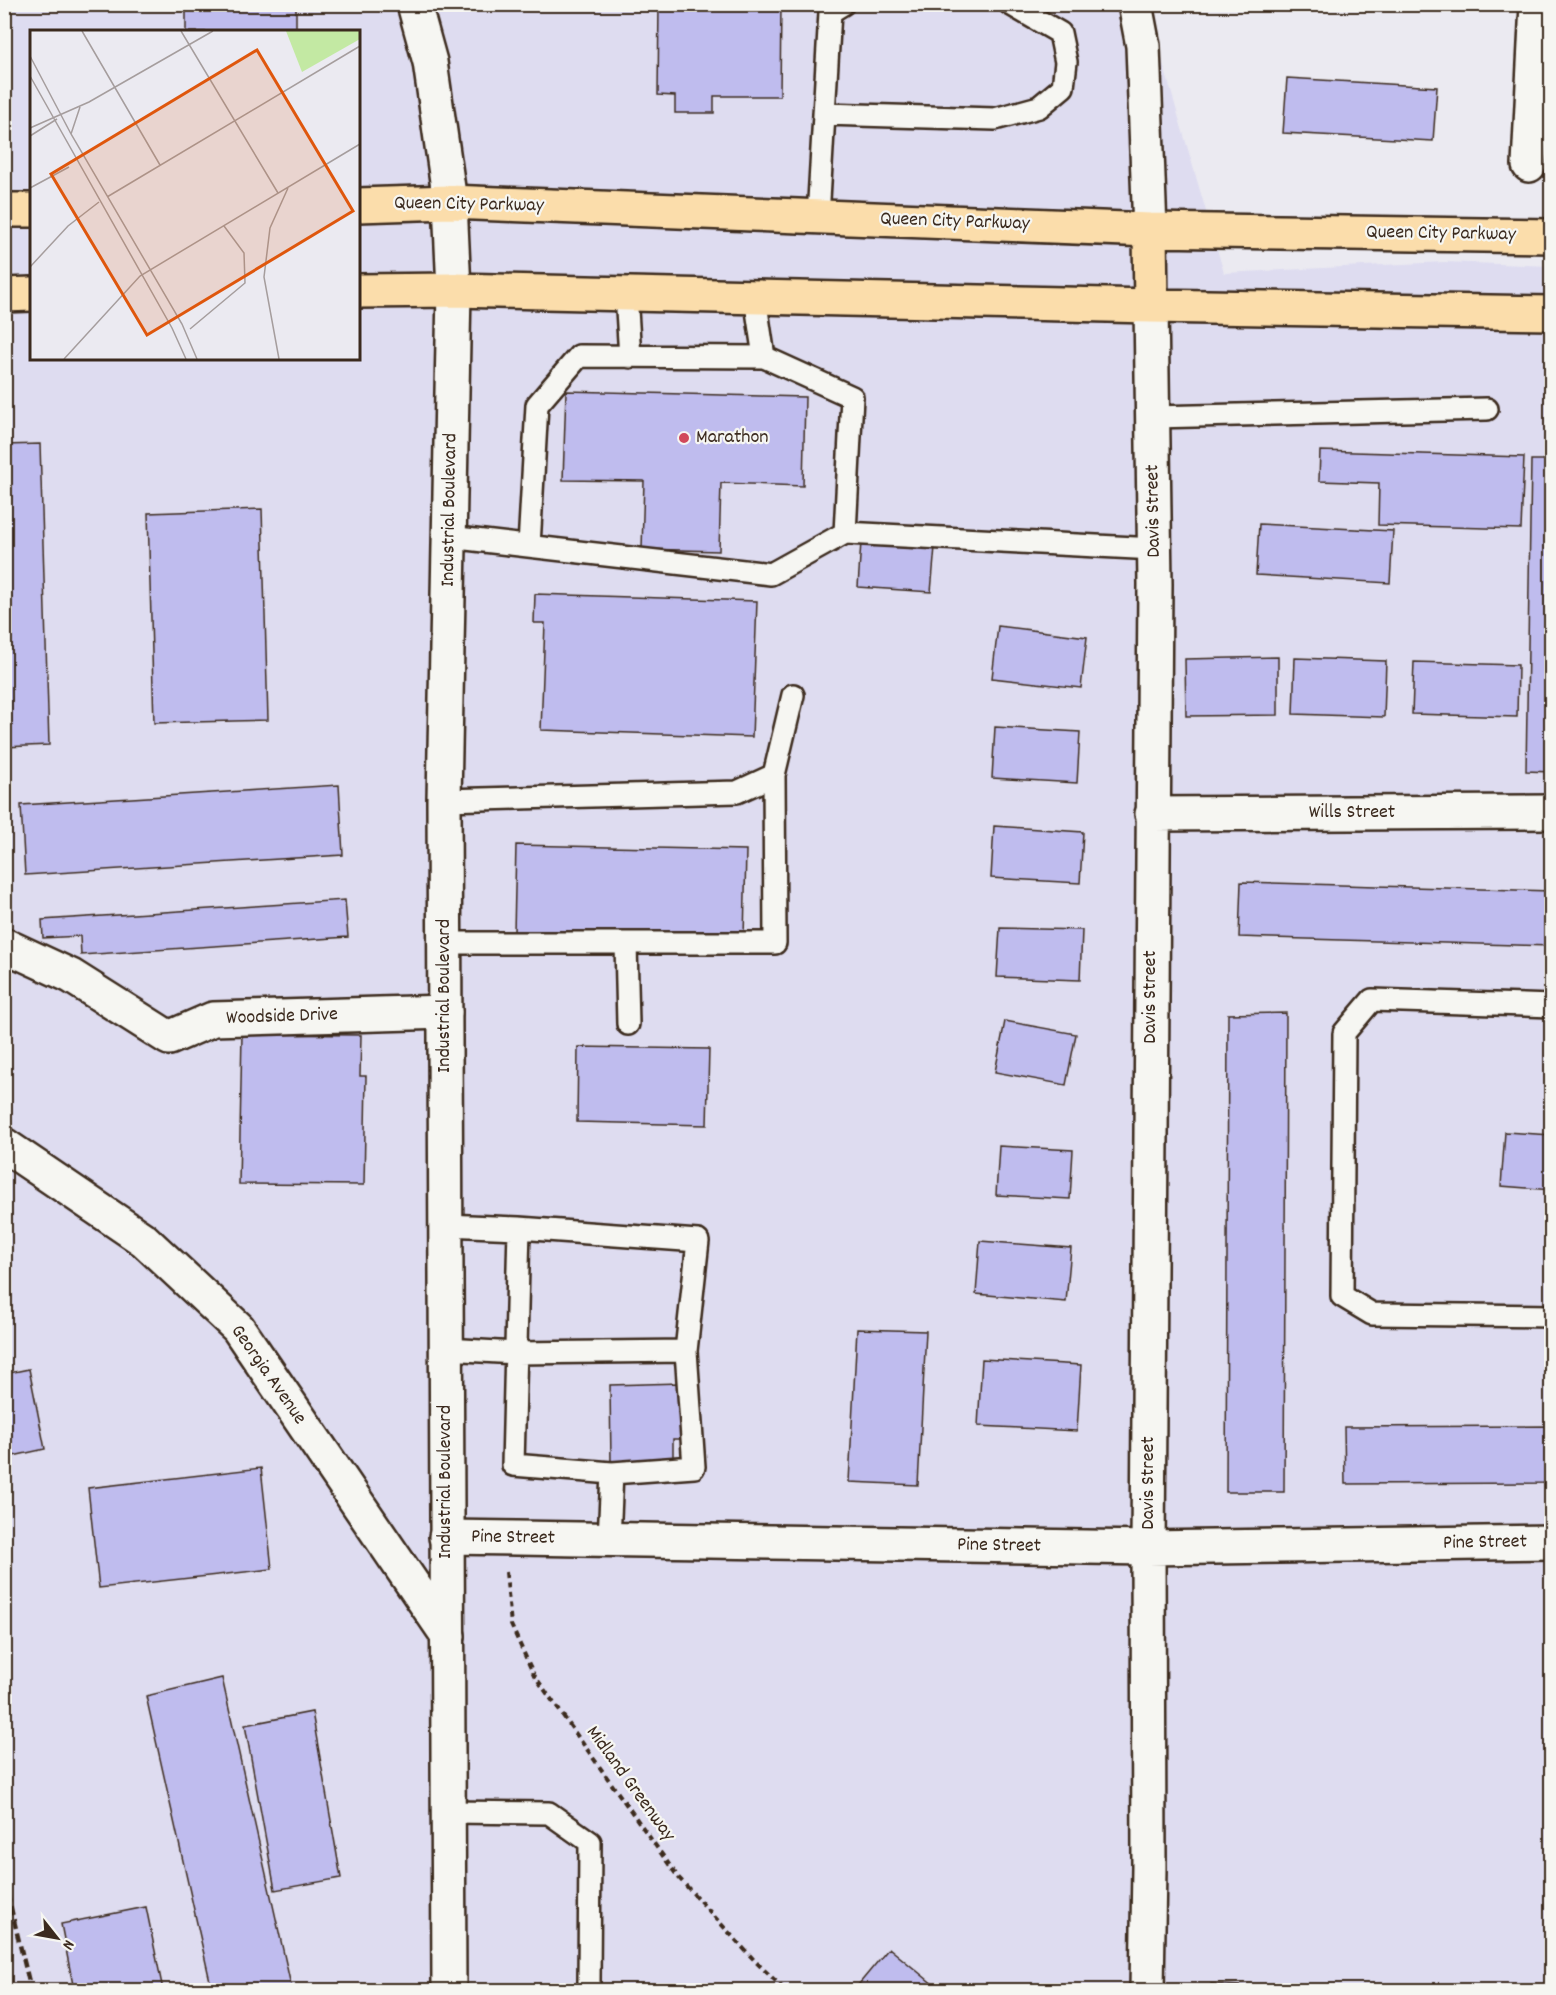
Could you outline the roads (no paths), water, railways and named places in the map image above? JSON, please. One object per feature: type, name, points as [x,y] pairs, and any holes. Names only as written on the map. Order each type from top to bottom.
[{"type":"main road","name":"Queen City Parkway","points":[[360,204],[450,202],[1150,230],[1551,236]]},
{"type":"main road","points":[[4,210],[30,210]]},
{"type":"main road","name":"Davis Street","points":[[1150,230],[1151,306]]},
{"type":"main road","points":[[360,291],[454,290],[1551,313]]},
{"type":"main road","points":[[4,295],[30,294]]},
{"type":"street","name":"Industrial Boulevard","points":[[414,4],[430,62],[450,202],[454,290],[444,800],[449,1990]]},
{"type":"street","name":"Davis Street","points":[[1135,4],[1143,46],[1150,230]]},
{"type":"street","points":[[1529,165],[1537,4]]},
{"type":"street","name":"Davis Street","points":[[1147,1990],[1155,549],[1151,306]]},
{"type":"street","name":"Wills Street","points":[[1152,814],[1551,812]]},
{"type":"street","name":"Woodside Drive","points":[[4,945],[71,976],[169,1038],[213,1019],[445,1012]]},
{"type":"street","name":"Georgia Avenue","points":[[4,1145],[144,1240],[238,1328],[448,1636]]},
{"type":"street","name":"Pine Street","points":[[447,1537],[1148,1548],[1551,1542]]},
{"type":"lane","points":[[818,217],[830,12],[843,4]]},
{"type":"lane","points":[[824,114],[995,119],[1039,107],[1063,87],[1066,62],[1060,33],[1010,4]]},
{"type":"lane","points":[[626,294],[630,357]]},
{"type":"lane","points":[[755,297],[764,357]]},
{"type":"lane","points":[[529,546],[537,405],[579,356],[764,357],[852,397],[845,533]]},
{"type":"lane","points":[[1153,417],[1487,410]]},
{"type":"lane","points":[[449,537],[771,574],[845,533],[1155,549]]},
{"type":"lane","points":[[445,943],[775,944],[774,775],[793,695]]},
{"type":"lane","points":[[444,800],[737,792],[774,775]]},
{"type":"lane","points":[[626,944],[628,1024]]},
{"type":"lane","points":[[1551,1006],[1372,1000],[1344,1033],[1342,1296],[1372,1314],[1551,1316]]},
{"type":"lane","points":[[446,1225],[519,1228],[698,1241],[686,1352],[694,1467],[612,1473],[513,1465],[519,1228]]},
{"type":"lane","points":[[446,1349],[516,1353],[686,1352]]},
{"type":"lane","points":[[609,1540],[612,1473]]},
{"type":"lane","points":[[448,1812],[549,1813],[590,1842],[589,1982]]},
{"type":"railway","points":[[4,1880],[31,1990]]},
{"type":"railway","points":[[4,1983],[6,1990]]},
{"type":"place","name":"Marathon","points":[[684,438]]}]
